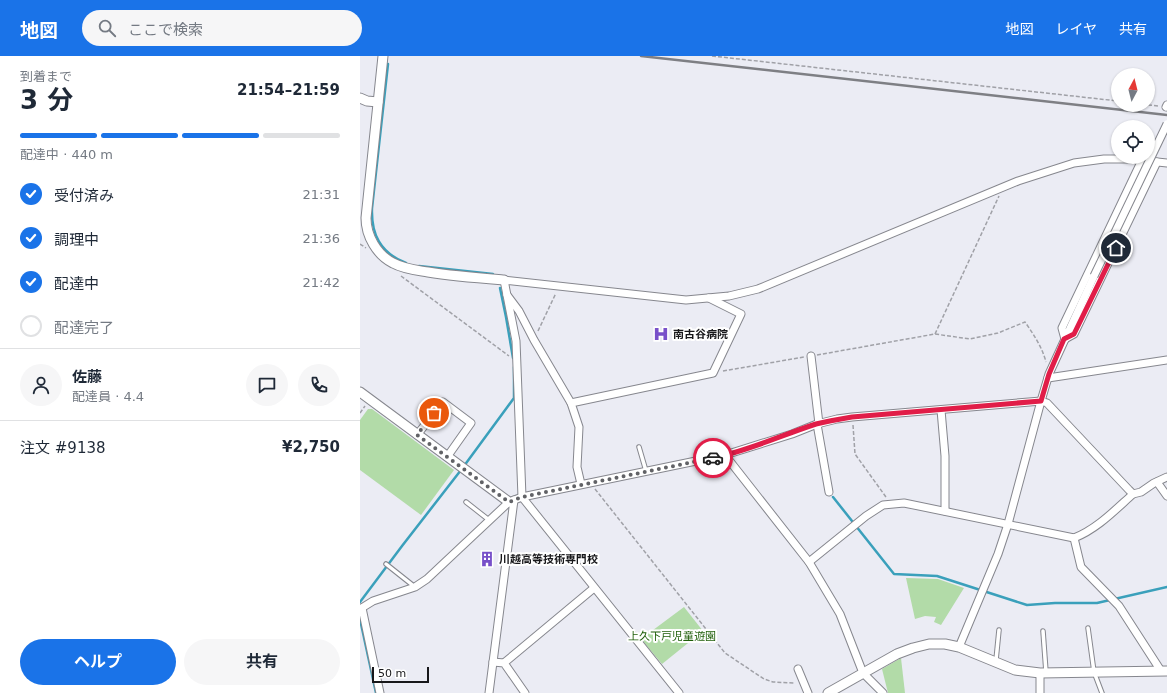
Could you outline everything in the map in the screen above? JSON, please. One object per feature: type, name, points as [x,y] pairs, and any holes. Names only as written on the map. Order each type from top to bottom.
[{"type":"street","points":[[383,56],[366,218],[368,232],[374,245],[385,258],[392,263],[402,268],[449,275],[686,300],[729,296],[758,289],[1018,181],[1074,163],[1111,159]]},
{"type":"street","points":[[360,98],[367,101],[378,102]]},
{"type":"street","points":[[959,647],[977,606],[1008,524],[1049,376],[1064,339],[1167,124]]},
{"type":"street","points":[[1064,339],[1074,334],[1157,162],[1167,163]]},
{"type":"street","points":[[1064,339],[1062,328],[1140,164]]},
{"type":"street","points":[[504,280],[516,341],[522,497],[679,693]]},
{"type":"street","points":[[506,293],[519,311],[534,340],[571,403],[580,427],[577,467],[581,484]]},
{"type":"street","points":[[571,403],[713,373],[742,314],[709,298]]},
{"type":"street","points":[[811,356],[818,424],[829,492]]},
{"type":"street","points":[[1049,376],[1167,360]]},
{"type":"street","points":[[360,392],[417,435],[511,501]]},
{"type":"street","points":[[380,693],[361,608],[373,601],[415,587],[427,579],[511,501],[522,497],[590,482],[725,456],[818,424],[852,417],[1041,401],[1047,403],[1133,494]]},
{"type":"street","points":[[417,435],[442,402],[471,423],[447,456]]},
{"type":"street","points":[[940,410],[945,456],[945,511]]},
{"type":"street","points":[[725,456],[809,562],[840,614],[863,673],[883,693]]},
{"type":"street","points":[[809,562],[866,516],[883,506],[891,504],[904,503],[1074,538],[1080,536],[1099,523],[1133,494],[1141,492],[1167,477]]},
{"type":"street","points":[[1157,482],[1167,496]]},
{"type":"street","points":[[489,693],[511,501]]},
{"type":"street","points":[[1074,538],[1081,567],[1119,606],[1164,671]]},
{"type":"street","points":[[493,662],[504,663],[594,588]]},
{"type":"street","points":[[828,693],[898,654],[919,645],[941,644],[959,647],[1015,670],[1043,673],[1164,671]]},
{"type":"street","points":[[504,663],[525,693]]},
{"type":"street","points":[[798,669],[808,693]]},
{"type":"street","points":[[1040,693],[1043,673]]},
{"type":"lane","points":[[639,448],[646,471]]},
{"type":"lane","points":[[466,502],[489,520]]},
{"type":"lane","points":[[386,564],[415,587]]},
{"type":"lane","points":[[1088,628],[1094,672],[1102,693]]},
{"type":"lane","points":[[995,662],[999,630]]},
{"type":"lane","points":[[1043,631],[1043,673]]},
{"type":"path","points":[[712,56],[1111,100]]},
{"type":"path","points":[[1155,105],[1167,106]]},
{"type":"path","points":[[935,334],[1004,187]]},
{"type":"path","points":[[401,275],[517,362]]},
{"type":"path","points":[[534,340],[560,286]]},
{"type":"path","points":[[713,373],[935,334],[970,339],[998,333],[1025,322],[1038,340],[1043,351],[1049,376]]},
{"type":"path","points":[[852,417],[855,454],[891,504]]},
{"type":"path","points":[[590,482],[725,652],[764,679],[773,682],[804,684]]},
{"type":"green space","points":[[368,409],[372,409],[454,470],[421,515],[360,470],[360,420]]},
{"type":"green space","points":[[906,578],[938,579],[964,588],[941,625],[934,622],[936,617],[925,616],[915,619]]},
{"type":"green space","name":"上久下戸児童遊園","points":[[684,607],[703,631],[662,664],[641,639]]},
{"type":"green space","points":[[901,658],[905,693],[888,693],[882,669]]},
{"type":"waterway","points":[[388,64],[372,217],[375,234],[379,242],[390,254],[406,263]]},
{"type":"waterway","points":[[419,266],[493,274]]},
{"type":"waterway","points":[[500,288],[513,358]]},
{"type":"waterway","points":[[464,466],[514,398],[514,367]]},
{"type":"waterway","points":[[360,602],[461,470]]},
{"type":"waterway","points":[[833,497],[894,574],[937,576],[1027,605],[1097,603],[1167,587]]},
{"type":"waterway","points":[[360,619],[376,693]]},
{"type":"railway","points":[[641,56],[1167,115]]},
{"type":"way so far","points":[[434,413],[417,435],[509,502],[522,497],[713,458]]},
{"type":"place","name":"南古谷病院","points":[[661,334]]},
{"type":"place","name":"川越高等技術専門校","points":[[487,559]]},
{"type":"route","points":[[713,458],[725,456],[792,434],[817,424],[837,419],[1041,401],[1049,374],[1064,339],[1074,334],[1116,248]]}]
